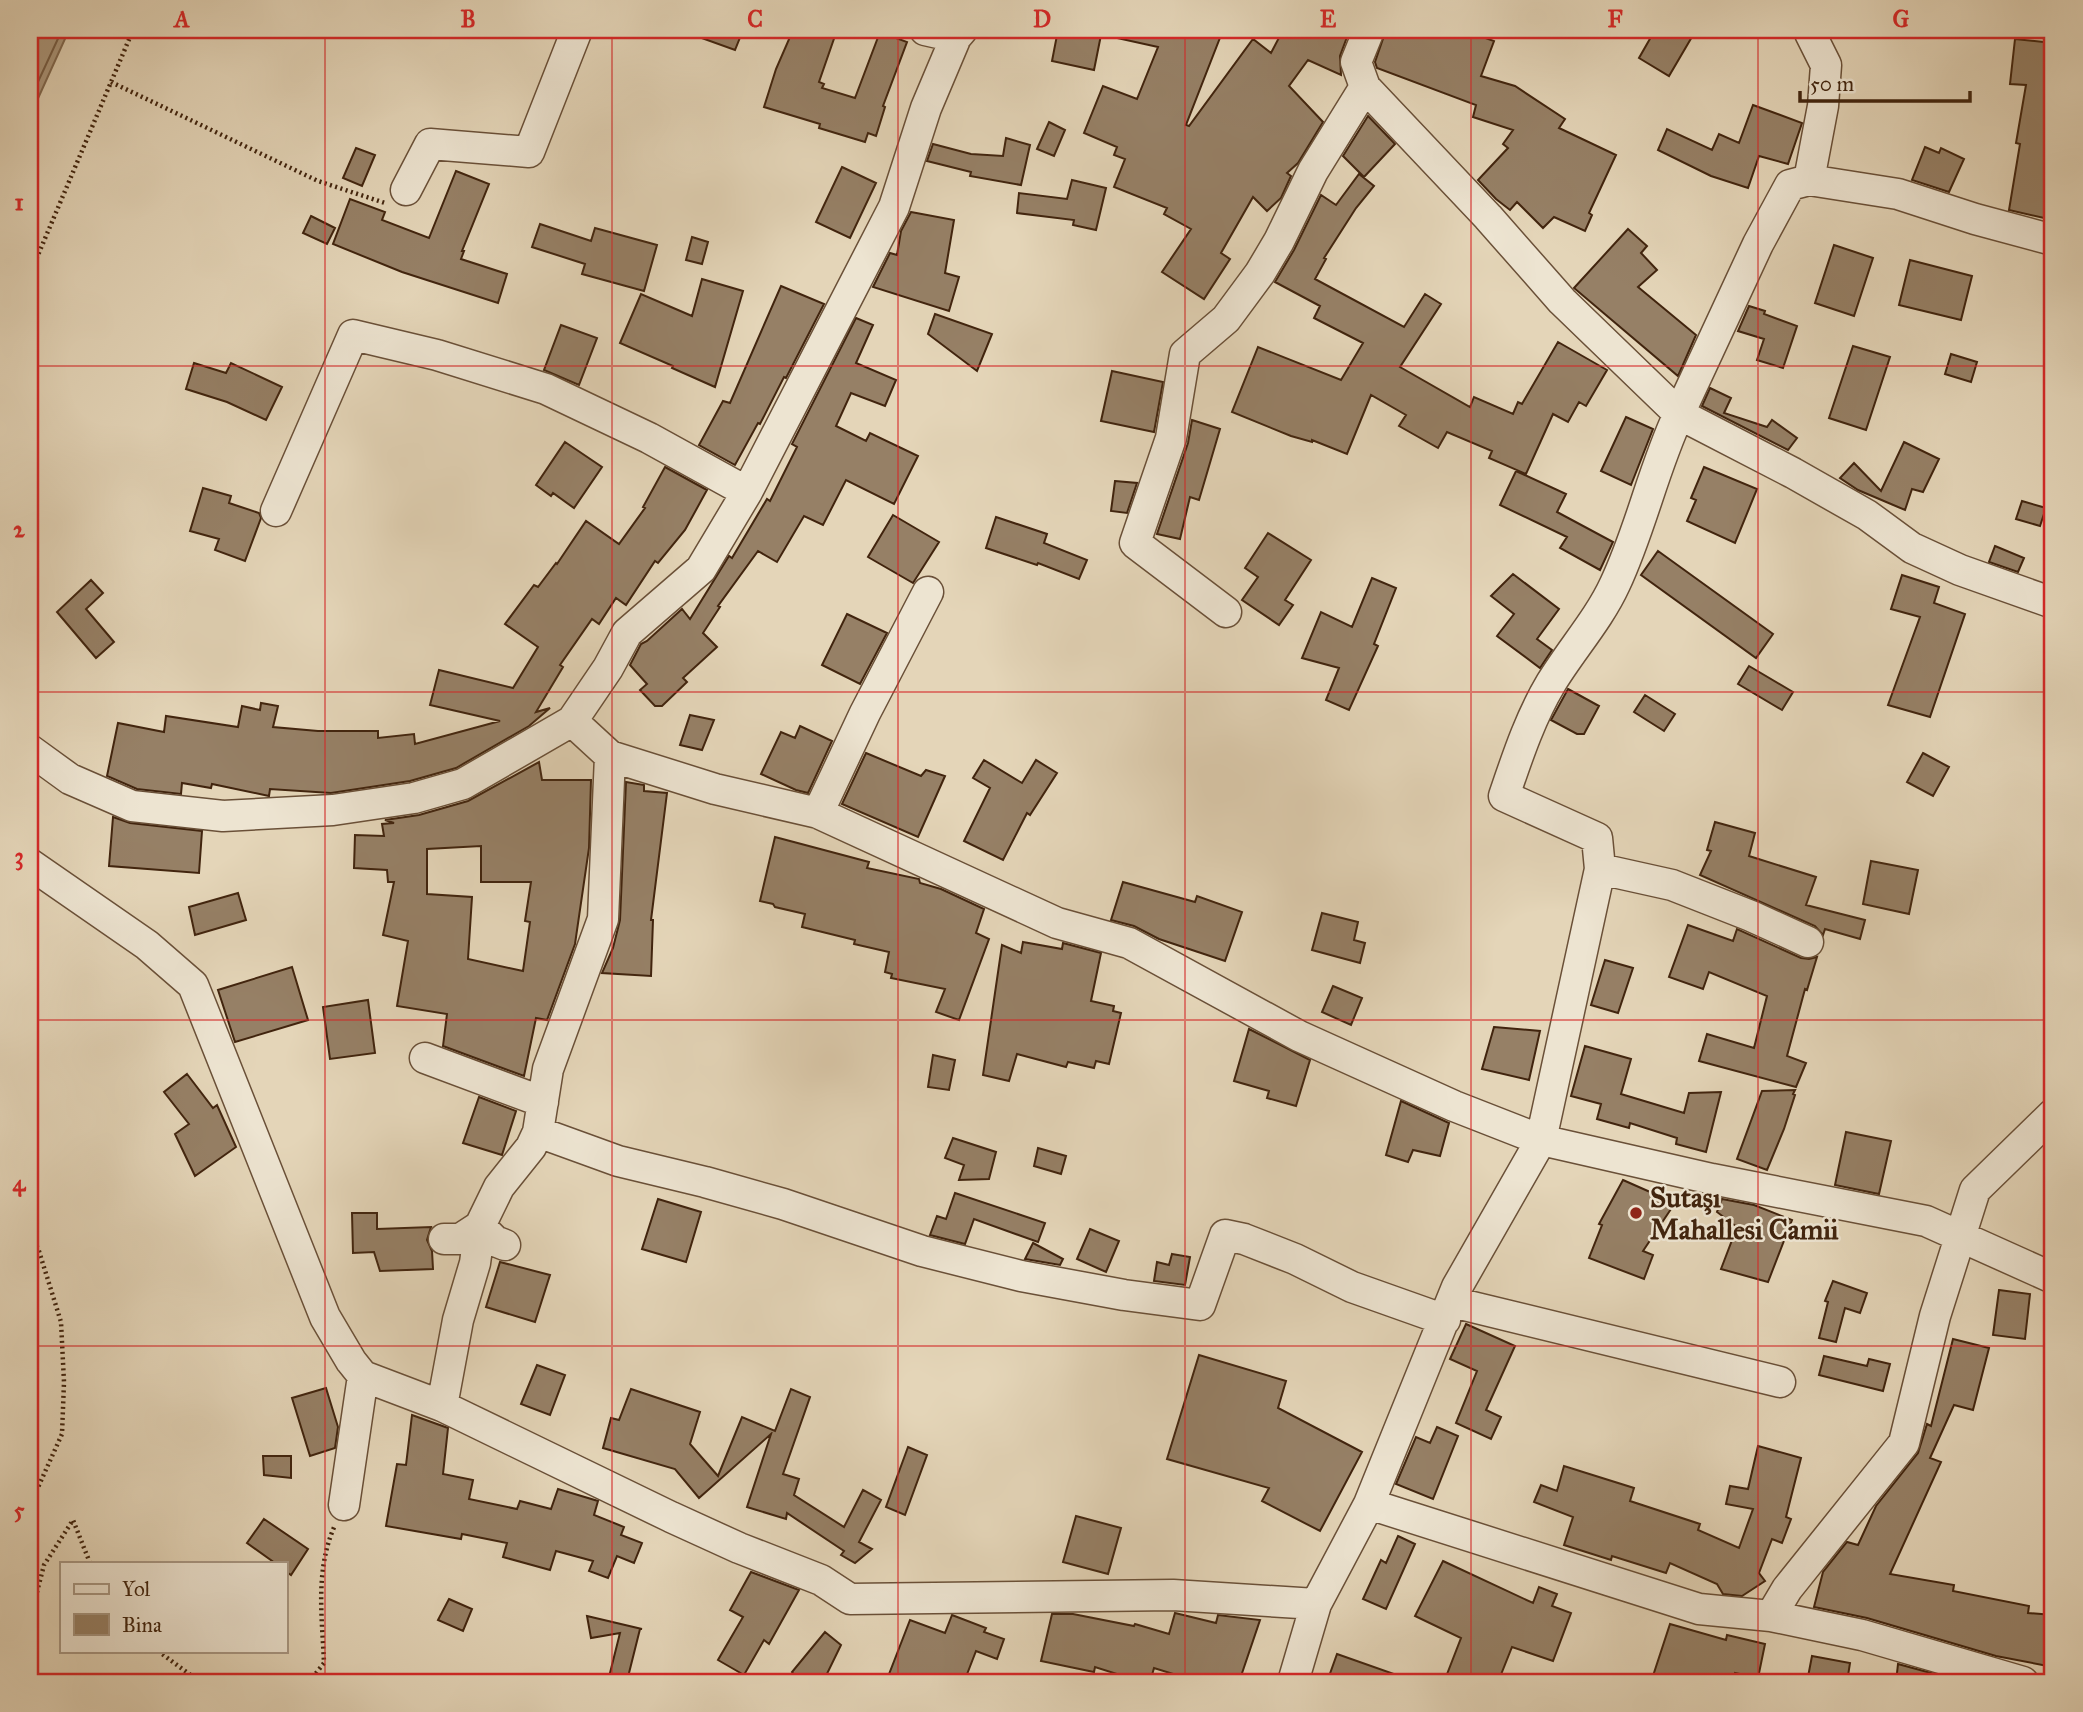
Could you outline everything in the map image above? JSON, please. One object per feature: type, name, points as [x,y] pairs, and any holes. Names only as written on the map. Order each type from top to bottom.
[{"type":"street","points":[[406,190],[430,144],[529,152],[577,30]]},
{"type":"street","points":[[30,750],[70,779],[132,806],[223,816],[333,810],[414,798],[463,784],[572,721],[608,668],[627,633],[701,569],[747,492],[894,207],[926,108],[959,34],[925,30]]},
{"type":"street","points":[[1369,30],[1356,62],[1365,88],[1562,300],[1679,414],[1857,509],[1912,548],[1960,570],[2053,603]]},
{"type":"street","points":[[1808,31],[1826,65],[1823,106],[1809,180]]},
{"type":"street","points":[[1226,612],[1135,543],[1171,438],[1185,354],[1226,319],[1260,273],[1279,241],[1313,171],[1365,88]]},
{"type":"street","points":[[1293,1682],[1316,1604],[1369,1504],[1457,1287],[1541,1140],[1600,869],[1597,838],[1504,796],[1523,740],[1550,685],[1614,586],[1639,527],[1664,444],[1758,244],[1790,185],[1809,180],[1898,194],[2053,240]]},
{"type":"street","points":[[276,511],[353,335],[437,355],[546,389],[649,438],[747,492]]},
{"type":"street","points":[[818,813],[865,713],[928,592]]},
{"type":"street","points":[[572,721],[610,756],[715,789],[818,813],[1057,923],[1129,943],[1299,1036],[1454,1106],[1541,1140],[1712,1179],[1926,1221],[2053,1278]]},
{"type":"street","points":[[442,1406],[458,1320],[475,1262],[480,1226],[499,1187],[531,1147],[538,1132],[548,1069],[603,919],[610,756]]},
{"type":"street","points":[[30,864],[147,945],[193,985],[325,1317],[363,1376],[442,1406],[671,1517],[739,1548],[821,1580],[850,1600],[1173,1595],[1316,1604]]},
{"type":"street","points":[[1600,869],[1672,885],[1808,942]]},
{"type":"street","points":[[425,1058],[543,1101]]},
{"type":"street","points":[[1770,1616],[1787,1589],[1905,1443],[1935,1316],[1975,1190],[2053,1114]]},
{"type":"street","points":[[538,1132],[618,1161],[783,1204],[922,1251],[1021,1276],[1124,1295],[1200,1305],[1225,1236],[1244,1238],[1352,1287],[1449,1311],[1780,1382]]},
{"type":"street","points":[[444,1239],[460,1238],[480,1226]]},
{"type":"street","points":[[480,1226],[495,1241],[505,1245]]},
{"type":"street","points":[[344,1505],[363,1376]]},
{"type":"street","points":[[1369,1504],[1699,1609],[1770,1616],[1862,1635],[2023,1682]]},
{"type":"path","points":[[30,274],[133,30]]},
{"type":"path","points":[[111,82],[318,181],[399,208],[406,190]]},
{"type":"path","points":[[30,1237],[38,1248],[61,1322],[64,1382],[62,1434],[30,1501]]},
{"type":"path","points":[[309,1682],[324,1663],[321,1584],[325,1547],[344,1505]]},
{"type":"path","points":[[30,1619],[44,1565],[73,1520],[90,1562]]},
{"type":"path","points":[[159,1652],[200,1682]]},
{"type":"water","points":[[30,30],[69,30],[30,116]]},
{"type":"building","points":[[685,30],[743,30],[735,50]]},
{"type":"building","points":[[793,30],[837,30],[819,82],[824,84],[822,88],[855,98],[880,32],[907,42],[883,106],[885,107],[876,136],[868,133],[865,142],[819,128],[820,124],[764,107],[776,69]]},
{"type":"building","points":[[1058,30],[1102,30],[1094,70],[1052,61]]},
{"type":"building","points":[[1118,30],[1223,30],[1186,125],[1189,126],[1253,39],[1271,53],[1283,30],[1332,30],[1347,37],[1340,56],[1341,75],[1308,60],[1289,86],[1323,122],[1298,163],[1287,173],[1291,176],[1281,198],[1267,211],[1253,197],[1221,253],[1230,259],[1204,299],[1162,272],[1191,229],[1164,214],[1167,208],[1114,187],[1125,159],[1114,155],[1117,147],[1084,133],[1103,86],[1137,99],[1158,47],[1117,38]]},
{"type":"building","points":[[1386,30],[1463,30],[1494,41],[1481,76],[1515,86],[1565,119],[1559,128],[1616,155],[1589,213],[1592,215],[1585,231],[1554,217],[1543,228],[1517,202],[1510,210],[1496,199],[1478,180],[1508,148],[1503,144],[1513,130],[1473,117],[1476,105],[1377,68],[1375,62]]},
{"type":"building","points":[[1655,30],[1696,30],[1669,76],[1639,58]]},
{"type":"building","points":[[2015,39],[2053,43],[2053,220],[2009,210],[2026,85],[2010,84]]},
{"type":"building","points":[[1753,105],[1802,123],[1788,164],[1759,156],[1748,188],[1711,176],[1658,150],[1667,129],[1712,150],[1719,134],[1739,143]]},
{"type":"building","points":[[1368,116],[1395,144],[1364,177],[1343,156]]},
{"type":"building","points":[[1049,122],[1065,130],[1054,156],[1037,149]]},
{"type":"building","points":[[1006,138],[1030,145],[1021,185],[970,176],[971,172],[927,161],[933,144],[971,154],[1003,156]]},
{"type":"building","points":[[1925,147],[1939,153],[1941,148],[1964,159],[1949,192],[1912,180]]},
{"type":"building","points":[[356,148],[375,155],[362,186],[343,178]]},
{"type":"building","points":[[842,167],[876,183],[850,238],[816,222]]},
{"type":"building","points":[[456,171],[489,184],[461,259],[507,274],[498,303],[402,272],[333,244],[350,199],[385,212],[382,220],[429,238]]},
{"type":"building","points":[[1359,174],[1374,186],[1356,208],[1324,258],[1326,259],[1315,279],[1404,327],[1425,294],[1441,304],[1400,367],[1470,407],[1474,397],[1513,414],[1518,402],[1522,404],[1558,342],[1607,370],[1586,406],[1579,402],[1568,422],[1553,414],[1526,474],[1489,458],[1492,451],[1447,432],[1438,448],[1399,426],[1406,415],[1371,395],[1347,454],[1312,440],[1291,436],[1232,412],[1258,347],[1341,380],[1363,343],[1314,318],[1320,306],[1275,282],[1321,195],[1336,205]]},
{"type":"building","points":[[1072,180],[1106,188],[1096,230],[1073,225],[1074,220],[1017,213],[1019,193],[1067,199]]},
{"type":"building","points":[[911,212],[954,220],[945,273],[959,277],[949,311],[873,287],[890,253],[897,255],[901,231]]},
{"type":"building","points":[[311,216],[335,228],[327,244],[303,233]]},
{"type":"building","points":[[540,224],[591,241],[595,228],[657,245],[644,291],[582,274],[585,264],[532,247]]},
{"type":"building","points":[[1628,229],[1647,246],[1641,253],[1657,270],[1638,287],[1696,335],[1678,376],[1574,288]]},
{"type":"building","points":[[692,237],[708,242],[702,264],[686,260]]},
{"type":"building","points":[[1834,245],[1873,258],[1854,316],[1815,303]]},
{"type":"building","points":[[1910,260],[1972,276],[1961,320],[1899,305]]},
{"type":"building","points":[[702,279],[743,291],[715,387],[620,343],[641,294],[692,316]]},
{"type":"building","points":[[781,286],[824,304],[786,378],[784,377],[735,465],[699,445],[723,401],[730,403]]},
{"type":"building","points":[[1749,306],[1797,326],[1783,368],[1757,360],[1764,339],[1738,331]]},
{"type":"building","points":[[935,314],[992,334],[977,371],[928,334]]},
{"type":"building","points":[[856,318],[873,325],[856,363],[896,380],[885,406],[851,393],[836,426],[866,441],[870,433],[918,456],[894,504],[846,480],[823,525],[804,516],[777,562],[758,551],[718,606],[720,607],[703,633],[717,647],[683,678],[687,682],[662,706],[655,706],[640,690],[647,684],[630,665],[641,644],[682,609],[690,619],[729,556],[732,558],[767,499],[770,501],[797,447],[792,444]]},
{"type":"building","points":[[561,325],[597,338],[579,385],[544,370]]},
{"type":"building","points":[[1853,346],[1890,357],[1866,430],[1829,418]]},
{"type":"building","points":[[1951,354],[1977,362],[1971,382],[1945,374]]},
{"type":"building","points":[[194,363],[226,373],[231,363],[282,387],[266,420],[227,402],[186,389]]},
{"type":"building","points":[[1112,371],[1163,382],[1154,432],[1101,421]]},
{"type":"building","points":[[1710,388],[1731,398],[1724,413],[1767,427],[1772,420],[1797,438],[1788,450],[1702,406]]},
{"type":"building","points":[[1626,417],[1653,429],[1631,485],[1601,471]]},
{"type":"building","points":[[1192,420],[1220,429],[1199,500],[1190,497],[1180,539],[1157,534],[1188,443]]},
{"type":"building","points":[[565,442],[602,467],[574,508],[536,485]]},
{"type":"building","points":[[1904,442],[1939,459],[1923,492],[1912,489],[1905,510],[1858,490],[1840,478],[1854,463],[1881,491]]},
{"type":"building","points":[[665,467],[707,490],[685,530],[658,563],[655,561],[626,605],[616,598],[599,624],[592,619],[560,665],[563,667],[536,712],[550,708],[529,726],[456,768],[410,781],[331,793],[270,789],[269,796],[212,784],[211,788],[182,783],[181,794],[137,789],[107,776],[118,723],[164,732],[166,716],[238,727],[242,706],[260,710],[261,703],[278,706],[273,727],[318,731],[378,731],[378,738],[414,734],[415,744],[500,721],[430,705],[439,670],[513,688],[538,647],[505,624],[534,585],[538,587],[557,564],[586,521],[619,544],[645,508],[643,507]]},
{"type":"building","points":[[1704,467],[1757,489],[1735,543],[1687,521],[1696,500],[1691,498]]},
{"type":"building","points":[[1516,471],[1566,494],[1557,512],[1613,542],[1600,570],[1560,548],[1567,537],[1500,505]]},
{"type":"building","points":[[1115,481],[1137,483],[1127,513],[1111,511]]},
{"type":"building","points":[[203,488],[231,496],[229,503],[259,513],[261,518],[245,561],[215,550],[219,539],[190,531]]},
{"type":"building","points":[[2022,501],[2046,508],[2040,526],[2016,519]]},
{"type":"building","points":[[893,515],[939,542],[913,583],[868,557]]},
{"type":"building","points":[[996,517],[1047,534],[1044,543],[1087,560],[1079,579],[1038,563],[1037,565],[986,548]]},
{"type":"building","points":[[1268,533],[1311,560],[1285,600],[1293,605],[1279,625],[1242,600],[1258,577],[1245,568]]},
{"type":"building","points":[[1995,546],[2024,558],[2018,572],[1989,562]]},
{"type":"building","points":[[1658,551],[1773,634],[1756,658],[1641,575]]},
{"type":"building","points":[[1513,574],[1559,609],[1537,639],[1552,650],[1540,668],[1497,636],[1514,614],[1491,596]]},
{"type":"building","points":[[1902,575],[1939,587],[1934,603],[1965,614],[1930,717],[1888,705],[1920,617],[1891,609]]},
{"type":"building","points":[[1372,578],[1396,588],[1374,644],[1378,646],[1349,710],[1326,700],[1339,668],[1302,658],[1321,612],[1352,627]]},
{"type":"building","points":[[91,580],[103,593],[86,609],[114,642],[96,658],[57,612]]},
{"type":"building","points":[[847,614],[887,633],[860,684],[822,665]]},
{"type":"building","points":[[1749,666],[1793,692],[1782,710],[1738,684]]},
{"type":"building","points":[[1568,689],[1599,706],[1584,734],[1577,734],[1551,720]]},
{"type":"building","points":[[1645,695],[1675,714],[1664,731],[1634,712]]},
{"type":"building","points":[[690,715],[714,720],[702,750],[680,745]]},
{"type":"building","points":[[800,726],[832,741],[808,793],[761,774],[781,732],[795,738]]},
{"type":"building","points":[[866,753],[921,776],[926,770],[945,776],[918,837],[842,804]]},
{"type":"building","points":[[1923,753],[1949,767],[1933,796],[1907,782]]},
{"type":"building","points":[[984,760],[1022,783],[1036,760],[1057,773],[1030,815],[1027,813],[1003,860],[964,841],[990,788],[973,778]]},
{"type":"building","points":[[539,762],[542,780],[591,780],[589,848],[575,944],[547,1020],[536,1018],[524,1076],[443,1046],[447,1014],[397,1006],[408,941],[383,935],[394,882],[388,882],[387,870],[354,868],[355,835],[384,836],[382,824],[394,823],[385,820],[419,815],[468,801]],"holes":[[[481,846],[481,882],[531,882],[525,921],[530,922],[523,971],[468,959],[472,897],[427,894],[427,849]]]},
{"type":"building","points":[[626,782],[644,785],[644,791],[667,793],[651,920],[651,976],[602,973],[613,948],[620,920]]},
{"type":"building","points":[[113,817],[130,823],[202,831],[199,873],[109,866]]},
{"type":"building","points":[[1715,822],[1755,833],[1749,856],[1816,877],[1806,905],[1865,920],[1860,939],[1825,929],[1823,935],[1815,926],[1700,875],[1711,851],[1707,850]]},
{"type":"building","points":[[775,837],[869,862],[867,868],[919,879],[920,883],[941,889],[984,909],[976,933],[989,939],[959,1020],[936,1012],[945,989],[891,978],[892,974],[885,972],[889,952],[854,944],[855,940],[802,927],[805,914],[760,901]]},
{"type":"building","points":[[1871,861],[1918,870],[1909,914],[1863,904]]},
{"type":"building","points":[[1123,882],[1195,902],[1197,896],[1242,912],[1225,961],[1159,939],[1134,926],[1111,920]]},
{"type":"building","points":[[238,893],[246,920],[195,935],[189,907]]},
{"type":"building","points":[[1322,913],[1358,922],[1354,940],[1365,943],[1360,963],[1312,950]]},
{"type":"building","points":[[1688,925],[1733,941],[1737,929],[1801,958],[1817,957],[1807,990],[1805,989],[1787,1056],[1806,1063],[1796,1087],[1699,1061],[1707,1034],[1754,1048],[1767,996],[1709,972],[1703,989],[1669,977]]},
{"type":"building","points":[[1023,942],[1062,949],[1063,943],[1101,953],[1091,1001],[1114,1006],[1113,1011],[1121,1013],[1109,1064],[1096,1061],[1094,1068],[1068,1062],[1066,1067],[1017,1054],[1009,1081],[983,1075],[1002,945],[1021,953]]},
{"type":"building","points":[[1605,960],[1633,968],[1618,1013],[1591,1005]]},
{"type":"building","points":[[292,967],[308,1020],[235,1042],[218,990]]},
{"type":"building","points":[[1333,986],[1362,998],[1351,1025],[1322,1012]]},
{"type":"building","points":[[368,1000],[375,1053],[330,1059],[323,1007]]},
{"type":"building","points":[[1494,1027],[1540,1031],[1529,1080],[1482,1069]]},
{"type":"building","points":[[1249,1029],[1310,1060],[1296,1106],[1267,1098],[1269,1091],[1234,1081]]},
{"type":"building","points":[[1585,1046],[1631,1059],[1621,1094],[1684,1113],[1689,1093],[1721,1092],[1706,1152],[1676,1144],[1677,1138],[1630,1123],[1629,1128],[1597,1119],[1601,1104],[1571,1096]]},
{"type":"building","points":[[933,1055],[955,1060],[949,1090],[928,1087]]},
{"type":"building","points":[[187,1074],[213,1108],[217,1105],[236,1147],[195,1176],[175,1134],[189,1124],[164,1092]]},
{"type":"building","points":[[1795,1090],[1784,1129],[1767,1170],[1737,1159],[1762,1091]]},
{"type":"building","points":[[479,1097],[516,1111],[502,1155],[463,1143]]},
{"type":"building","points":[[1401,1101],[1449,1123],[1440,1156],[1413,1150],[1408,1162],[1386,1155]]},
{"type":"building","points":[[1846,1132],[1891,1141],[1879,1194],[1835,1185]]},
{"type":"building","points":[[953,1138],[996,1152],[989,1179],[959,1180],[964,1165],[945,1158]]},
{"type":"building","points":[[1038,1148],[1066,1156],[1061,1174],[1034,1166]]},
{"type":"building","points":[[1623,1180],[1675,1203],[1643,1251],[1653,1255],[1644,1279],[1589,1258],[1602,1225],[1599,1224]]},
{"type":"building","points":[[955,1193],[1045,1223],[1038,1242],[974,1219],[965,1244],[930,1235],[937,1216],[946,1219]]},
{"type":"building","points":[[658,1199],[701,1212],[686,1262],[642,1249]]},
{"type":"building","points":[[1722,1199],[1754,1205],[1792,1220],[1768,1282],[1721,1269],[1737,1227],[1717,1212]]},
{"type":"building","points":[[352,1213],[377,1213],[377,1229],[431,1227],[427,1240],[432,1251],[433,1269],[380,1271],[374,1252],[353,1253]]},
{"type":"building","points":[[1090,1229],[1119,1241],[1106,1272],[1077,1259]]},
{"type":"building","points":[[1033,1243],[1063,1259],[1060,1265],[1025,1259]]},
{"type":"building","points":[[1172,1254],[1190,1257],[1185,1285],[1154,1281],[1157,1262],[1169,1265]]},
{"type":"building","points":[[500,1262],[550,1275],[535,1322],[486,1307]]},
{"type":"building","points":[[1833,1281],[1867,1293],[1860,1313],[1845,1308],[1836,1342],[1819,1338],[1828,1302],[1825,1301]]},
{"type":"building","points":[[1999,1290],[2030,1294],[2025,1339],[1993,1335]]},
{"type":"building","points":[[1466,1324],[1515,1346],[1486,1410],[1501,1417],[1491,1439],[1456,1423],[1477,1371],[1450,1359]]},
{"type":"building","points":[[1953,1339],[1989,1348],[1973,1410],[1954,1405],[1930,1458],[1941,1462],[1890,1574],[1954,1585],[1953,1591],[2029,1606],[2028,1613],[2053,1615],[2053,1667],[1996,1656],[1867,1618],[1814,1607],[1823,1572],[1847,1542],[1858,1545],[1876,1506],[1918,1453],[1927,1424],[1931,1426]]},
{"type":"building","points":[[1199,1355],[1286,1381],[1278,1408],[1362,1452],[1320,1531],[1262,1501],[1269,1488],[1167,1459]]},
{"type":"building","points":[[1824,1356],[1867,1366],[1869,1359],[1890,1364],[1883,1391],[1819,1375]]},
{"type":"building","points":[[537,1365],[565,1375],[550,1415],[521,1404]]},
{"type":"building","points":[[326,1388],[338,1427],[335,1448],[310,1456],[292,1398]]},
{"type":"building","points":[[631,1389],[700,1412],[690,1444],[718,1476],[742,1417],[775,1431],[791,1389],[810,1397],[783,1474],[799,1479],[794,1495],[844,1527],[863,1490],[881,1500],[859,1542],[872,1549],[855,1563],[841,1555],[844,1551],[787,1513],[786,1519],[747,1507],[771,1434],[699,1498],[675,1469],[603,1448],[611,1418],[619,1420]]},
{"type":"building","points":[[412,1415],[448,1428],[443,1474],[473,1480],[469,1499],[517,1509],[520,1501],[551,1509],[558,1489],[598,1501],[594,1515],[624,1527],[621,1535],[642,1543],[634,1563],[617,1556],[608,1578],[589,1571],[593,1561],[556,1551],[550,1570],[503,1557],[507,1543],[462,1534],[461,1539],[386,1526],[397,1464],[406,1465]]},
{"type":"building","points":[[1437,1427],[1458,1436],[1433,1499],[1396,1484],[1416,1437],[1430,1443]]},
{"type":"building","points":[[1758,1446],[1801,1458],[1786,1517],[1791,1519],[1782,1543],[1772,1539],[1759,1573],[1765,1581],[1742,1596],[1723,1594],[1717,1584],[1670,1563],[1666,1573],[1564,1545],[1573,1517],[1534,1502],[1541,1485],[1557,1491],[1564,1466],[1634,1488],[1630,1501],[1700,1524],[1698,1530],[1739,1548],[1753,1509],[1726,1504],[1730,1486],[1748,1489]]},
{"type":"building","points":[[908,1447],[927,1455],[905,1515],[886,1507]]},
{"type":"building","points":[[263,1456],[291,1456],[291,1478],[264,1475]]},
{"type":"building","points":[[1076,1516],[1121,1528],[1108,1574],[1063,1562]]},
{"type":"building","points":[[264,1519],[308,1549],[291,1575],[287,1572],[287,1562],[274,1562],[247,1543]]},
{"type":"building","points":[[1398,1536],[1415,1544],[1386,1609],[1363,1599],[1381,1560],[1386,1563]]},
{"type":"building","points":[[1443,1561],[1533,1603],[1539,1587],[1557,1594],[1552,1606],[1571,1613],[1553,1661],[1512,1647],[1498,1682],[1444,1682],[1461,1638],[1415,1616]]},
{"type":"building","points":[[751,1572],[799,1590],[769,1644],[764,1640],[744,1675],[718,1660],[743,1617],[730,1610]]},
{"type":"building","points":[[449,1599],[472,1609],[463,1631],[438,1620]]},
{"type":"building","points":[[1175,1613],[1216,1623],[1218,1615],[1260,1620],[1239,1682],[1199,1682],[1154,1668],[1150,1682],[1142,1682],[1095,1667],[1094,1672],[1041,1661],[1052,1614],[1073,1614],[1134,1626],[1135,1624],[1169,1634]]},
{"type":"building","points":[[952,1615],[986,1628],[984,1632],[1004,1639],[997,1659],[976,1651],[964,1682],[886,1682],[910,1620],[945,1633]]},
{"type":"building","points":[[587,1616],[642,1629],[627,1681],[609,1677],[620,1633],[591,1638]]},
{"type":"building","points":[[1670,1624],[1726,1640],[1727,1635],[1765,1644],[1758,1678],[1735,1673],[1732,1682],[1651,1682]]},
{"type":"building","points":[[825,1632],[841,1645],[823,1682],[800,1682],[792,1672]]},
{"type":"building","points":[[1337,1654],[1411,1680],[1327,1682]]},
{"type":"building","points":[[1812,1656],[1850,1663],[1847,1682],[1807,1682]]},
{"type":"building","points":[[1898,1664],[1942,1676],[1941,1682],[1896,1682]]},
{"type":"place","name":"Sutaşı Mahallesi Camii","points":[[1636,1213]]}]
